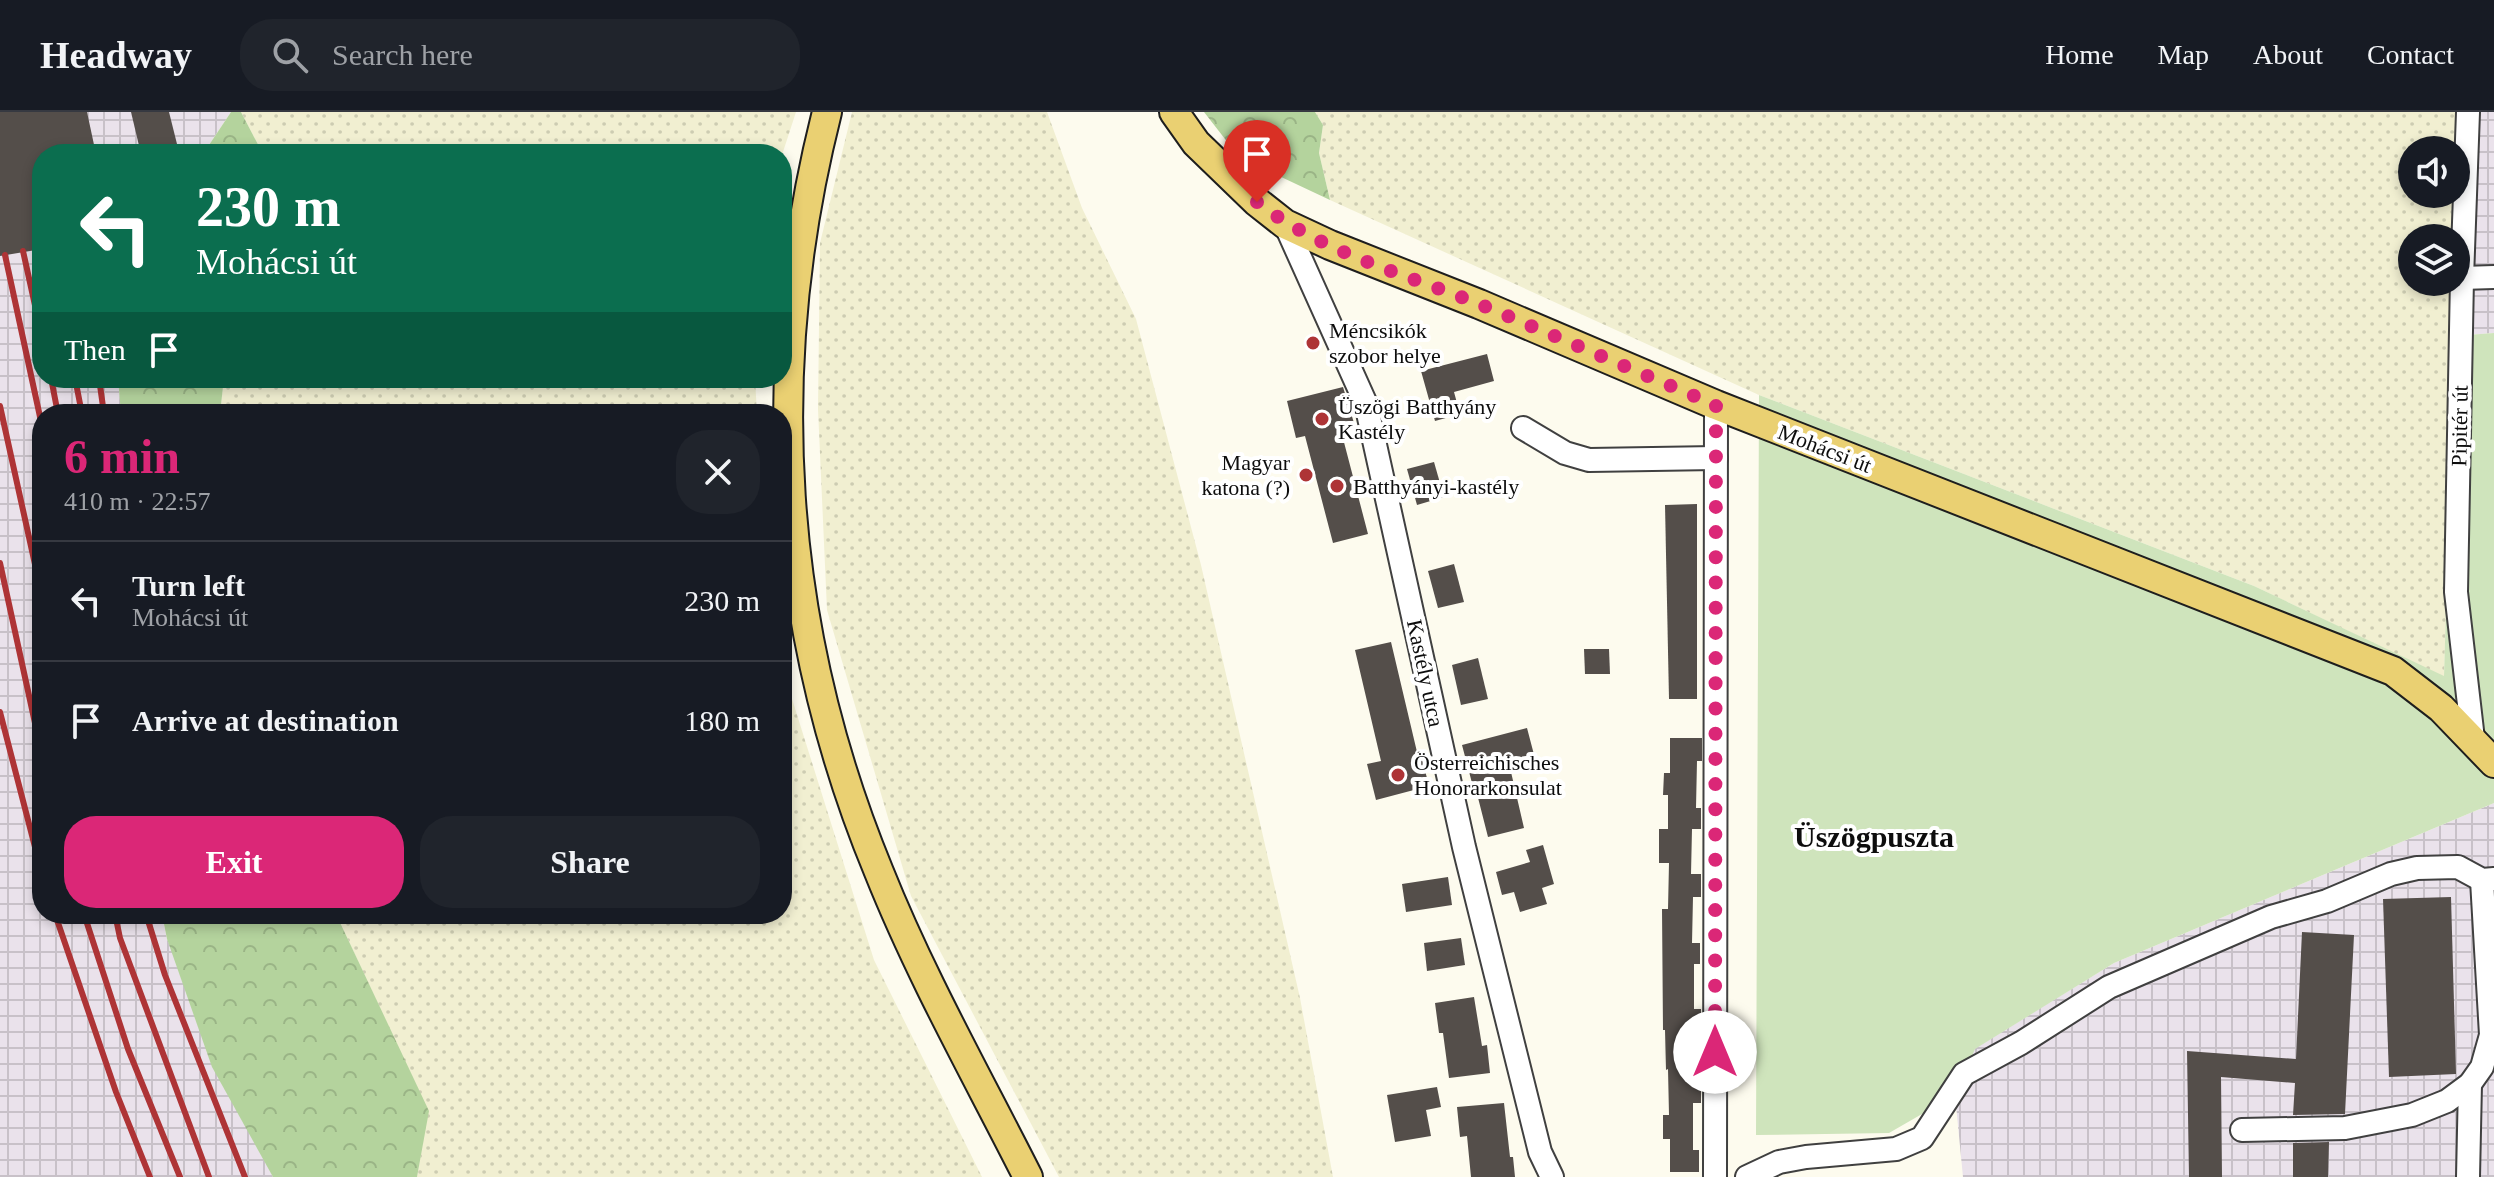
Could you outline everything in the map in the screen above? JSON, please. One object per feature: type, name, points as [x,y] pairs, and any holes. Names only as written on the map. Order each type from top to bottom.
[{"type":"main road","points":[[792,333],[798,255],[815,159],[827,112]]},
{"type":"main road","name":"Mohácsi út","points":[[1174,112],[1196,143],[1257,202],[1285,224],[1716,405],[2393,671],[2441,708],[2493,762]]},
{"type":"main road","points":[[792,529],[807,638],[827,724],[857,817],[897,916],[1028,1177]]},
{"type":"street","name":"Pipitér út","points":[[2464,224],[2468,112]]},
{"type":"street","name":"Kastély utca","points":[[1285,224],[1366,404],[1464,847],[1540,1152],[1552,1177]]},
{"type":"street","points":[[2470,278],[2494,277]]},
{"type":"street","name":"Pipitér út","points":[[2462,296],[2456,592],[2473,739]]},
{"type":"street","points":[[1715,1177],[1716,405]]},
{"type":"street","points":[[1523,428],[1565,453],[1589,460],[1716,458]]},
{"type":"street","points":[[1747,1177],[1779,1162],[1896,1149],[1922,1138],[1964,1074],[2021,1043],[2109,987],[2271,917],[2327,901],[2391,874],[2417,868],[2458,867],[2488,879],[2491,1035],[2482,1067],[2470,1084],[2447,1101],[2412,1115],[2345,1128],[2242,1130]]},
{"type":"street","points":[[2468,1177],[2470,1084]]},
{"type":"shaded area","points":[[0,112],[231,112],[210,144],[32,144],[32,388],[119,388],[120,404],[32,404],[32,924],[164,924],[167,939],[273,1177],[0,1177]]},
{"type":"shaded area","points":[[241,112],[796,112],[786,144],[258,144]]},
{"type":"shaded area","points":[[852,112],[1047,112],[1082,208],[1136,319],[1201,565],[1300,998],[1333,1177],[1059,1177],[911,896],[827,610],[818,409],[820,243]]},
{"type":"shaded area","points":[[1315,112],[2460,112],[2459,136],[2398,136],[2398,208],[2457,208],[2456,224],[2398,224],[2398,296],[2456,296],[2444,677],[2254,586],[1759,395],[1330,200],[1319,153],[1323,125]]},
{"type":"shaded area","points":[[2460,112],[2494,112],[2494,333],[2454,336],[2455,296],[2470,296],[2470,224],[2457,224],[2457,208],[2470,208],[2470,136],[2459,136]]},
{"type":"shaded area","points":[[223,388],[756,388],[756,404],[221,404]]},
{"type":"shaded area","points":[[792,699],[874,960],[982,1177],[417,1177],[428,1111],[341,924],[792,924]]},
{"type":"shaded area","points":[[2494,803],[2494,1177],[1963,1177],[1955,1095],[1974,1049],[2114,963]]},
{"type":"green space","points":[[231,112],[241,112],[258,144],[210,144]]},
{"type":"green space","points":[[1204,112],[1315,112],[1323,125],[1319,153],[1330,200],[1239,157]]},
{"type":"green space","points":[[2494,333],[2494,803],[2114,963],[1975,1049],[1955,1095],[1889,1133],[1756,1135],[1759,395],[2254,586],[2444,676],[2454,336]]},
{"type":"green space","points":[[119,388],[223,388],[221,404],[120,404]]},
{"type":"green space","points":[[164,924],[341,924],[429,1111],[417,1177],[273,1177],[212,1067]]},
{"type":"building","points":[[0,112],[87,112],[94,144],[32,144],[32,251],[0,256]]},
{"type":"building","points":[[131,112],[169,112],[177,144],[139,144]]},
{"type":"building","points":[[1487,354],[1494,381],[1454,392],[1460,414],[1435,421],[1421,371]]},
{"type":"building","name":"Batthyányi-kastély","points":[[1343,387],[1354,423],[1340,427],[1368,534],[1333,543],[1305,436],[1296,438],[1287,401]]},
{"type":"building","points":[[1434,462],[1444,497],[1417,505],[1407,469]]},
{"type":"building","points":[[1697,504],[1697,699],[1669,699],[1665,505]]},
{"type":"building","points":[[1454,564],[1464,602],[1438,608],[1428,571]]},
{"type":"building","points":[[1391,642],[1417,752],[1420,751],[1429,786],[1376,800],[1367,764],[1381,761],[1355,650]]},
{"type":"building","points":[[1584,649],[1609,649],[1610,674],[1585,674]]},
{"type":"building","points":[[1478,658],[1488,699],[1461,705],[1452,665]]},
{"type":"building","points":[[1527,728],[1537,766],[1511,772],[1524,828],[1488,837],[1462,745]]},
{"type":"building","points":[[1670,738],[1702,738],[1702,761],[1697,761],[1696,808],[1701,808],[1701,829],[1692,829],[1691,874],[1701,874],[1701,897],[1693,897],[1692,943],[1700,943],[1700,964],[1694,964],[1694,1009],[1701,1009],[1701,1031],[1692,1031],[1693,1082],[1701,1082],[1701,1103],[1693,1103],[1693,1150],[1699,1150],[1699,1172],[1670,1172],[1670,1139],[1663,1139],[1663,1115],[1669,1115],[1663,1030],[1662,909],[1668,909],[1669,863],[1659,863],[1659,829],[1668,829],[1668,795],[1663,795],[1664,773],[1670,773]]},
{"type":"building","points":[[1543,845],[1554,884],[1542,888],[1547,904],[1520,912],[1514,892],[1502,895],[1496,872],[1530,862],[1526,850]]},
{"type":"building","points":[[1448,877],[1452,905],[1406,912],[1402,884]]},
{"type":"building","points":[[2451,897],[2456,1074],[2389,1077],[2383,899]]},
{"type":"building","points":[[2302,932],[2354,935],[2345,1114],[2293,1115],[2295,1083],[2221,1077],[2222,1177],[2189,1177],[2187,1051],[2296,1059]]},
{"type":"building","points":[[1461,938],[1465,965],[1427,971],[1424,943]]},
{"type":"building","points":[[1474,997],[1482,1046],[1487,1045],[1490,1073],[1449,1078],[1435,1003]]},
{"type":"building","points":[[1437,1087],[1441,1107],[1426,1110],[1431,1136],[1395,1142],[1387,1095]]},
{"type":"building","points":[[1504,1103],[1515,1177],[1471,1177],[1467,1136],[1460,1137],[1457,1107]]},
{"type":"building","points":[[2329,1142],[2328,1177],[2293,1177],[2293,1143]]},
{"type":"railway","points":[[23,251],[32,292]]},
{"type":"railway","points":[[5,255],[32,380]]},
{"type":"railway","points":[[34,388],[37,404]]},
{"type":"railway","points":[[53,388],[56,404]]},
{"type":"railway","points":[[77,388],[80,404]]},
{"type":"railway","points":[[100,388],[103,404]]},
{"type":"railway","points":[[0,406],[32,551]]},
{"type":"railway","points":[[0,563],[32,709]]},
{"type":"railway","points":[[0,712],[32,835]]},
{"type":"railway","points":[[58,924],[116,1092],[150,1177]]},
{"type":"railway","points":[[87,924],[128,1049],[180,1177]]},
{"type":"railway","points":[[117,924],[209,1177]]},
{"type":"railway","points":[[149,924],[165,975],[245,1177]]},
{"type":"place","name":"Méncsikók szobor helye","points":[[1313,343]]},
{"type":"place","name":"Üszögi Batthyány Kastély","points":[[1322,419]]},
{"type":"place","name":"Magyar katona (?)","points":[[1306,475]]},
{"type":"place","name":"Batthyányi-kastély","points":[[1337,486]]},
{"type":"place","name":"Österreichisches Honorarkonsulat","points":[[1398,775]]},
{"type":"district","name":"Üszögpuszta","points":[[1874,837]]},
{"type":"route","points":[[1257,202],[1285,224],[1330,245],[1479,304],[1716,405],[1715,1052]]}]
